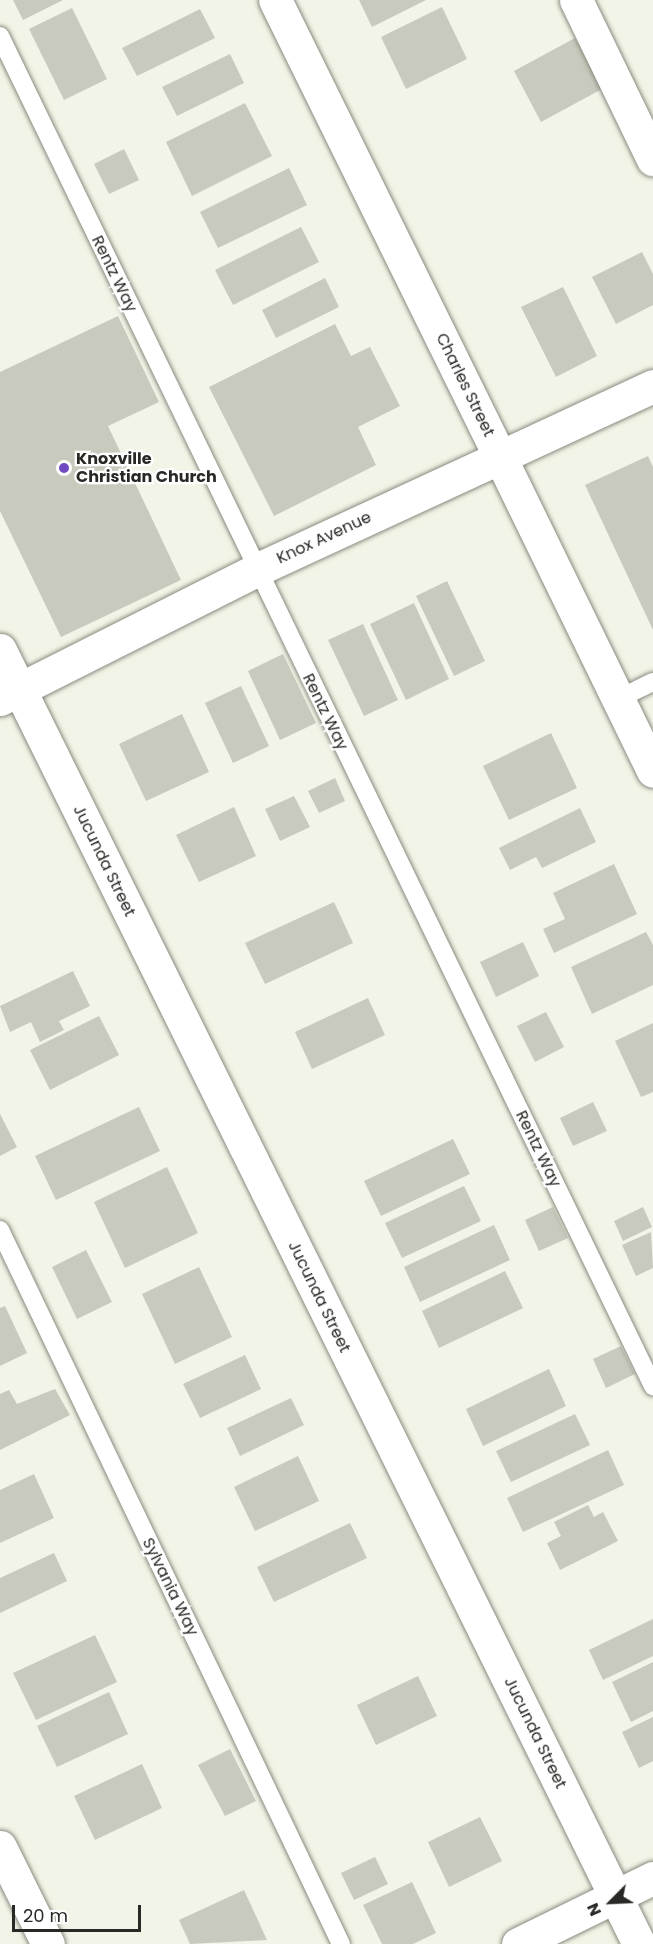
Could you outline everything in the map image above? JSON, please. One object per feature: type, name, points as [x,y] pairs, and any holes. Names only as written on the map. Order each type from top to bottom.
[{"type":"street","name":"Charles Street","points":[[275,0],[653,771]]},
{"type":"street","points":[[576,0],[653,159]]},
{"type":"street","name":"Knox Avenue","points":[[9,694],[256,570],[653,386]]},
{"type":"street","name":"Jucunda Street","points":[[0,650],[9,694],[639,1944]]},
{"type":"street","points":[[0,1847],[48,1944]]},
{"type":"street","points":[[518,1944],[653,1878]]},
{"type":"lane","name":"Rentz Way","points":[[0,36],[256,570],[653,1386]]},
{"type":"lane","points":[[618,699],[653,682]]},
{"type":"lane","name":"Sylvania Way","points":[[0,1230],[341,1944]]},
{"type":"building","points":[[13,0],[63,0],[23,20]]},
{"type":"building","points":[[359,0],[426,0],[372,27]]},
{"type":"building","points":[[442,7],[467,59],[406,89],[381,37]]},
{"type":"building","points":[[72,8],[107,79],[64,100],[29,29]]},
{"type":"building","points":[[200,9],[215,38],[137,76],[122,48]]},
{"type":"building","points":[[575,38],[602,89],[541,122],[514,71]]},
{"type":"building","points":[[230,54],[244,83],[177,116],[162,87]]},
{"type":"building","points":[[245,103],[272,156],[192,196],[166,142]]},
{"type":"building","points":[[124,149],[139,180],[109,194],[94,164]]},
{"type":"building","points":[[289,168],[307,205],[218,248],[200,212]]},
{"type":"building","points":[[301,227],[319,262],[233,305],[215,270]]},
{"type":"building","points":[[642,252],[653,274],[653,305],[616,324],[592,277]]},
{"type":"building","points":[[325,278],[339,307],[276,338],[262,310]]},
{"type":"building","points":[[563,287],[597,356],[556,377],[521,307]]},
{"type":"building","name":"Knoxville Christian Church","points":[[118,316],[159,402],[108,426],[181,580],[61,637],[0,511],[0,372]]},
{"type":"building","points":[[335,324],[351,356],[370,347],[400,406],[358,427],[376,465],[274,516],[209,387]]},
{"type":"building","points":[[648,456],[653,467],[653,630],[585,485]]},
{"type":"building","points":[[447,581],[485,661],[454,676],[416,596]]},
{"type":"building","points":[[414,603],[449,679],[406,700],[370,624]]},
{"type":"building","points":[[363,624],[398,700],[364,716],[328,640]]},
{"type":"building","points":[[283,654],[316,723],[280,740],[248,671]]},
{"type":"building","points":[[241,686],[269,746],[233,763],[205,703]]},
{"type":"building","points":[[182,714],[209,772],[146,801],[119,744]]},
{"type":"building","points":[[551,733],[577,788],[509,820],[483,766]]},
{"type":"building","points":[[335,778],[345,801],[319,813],[308,791]]},
{"type":"building","points":[[294,796],[310,827],[280,841],[265,809]]},
{"type":"building","points":[[234,807],[256,856],[199,882],[176,835]]},
{"type":"building","points":[[580,808],[596,842],[542,868],[536,857],[510,870],[499,848]]},
{"type":"building","points":[[614,864],[637,914],[554,953],[543,929],[565,919],[553,893]]},
{"type":"building","points":[[334,902],[353,943],[265,984],[245,943]]},
{"type":"building","points":[[646,932],[653,945],[653,985],[592,1014],[571,967]]},
{"type":"building","points":[[523,942],[539,976],[496,997],[480,962]]},
{"type":"building","points":[[73,971],[90,1006],[59,1021],[64,1030],[40,1042],[31,1022],[10,1032],[0,1006]]},
{"type":"building","points":[[368,998],[385,1035],[312,1069],[295,1032]]},
{"type":"building","points":[[546,1012],[564,1047],[535,1062],[517,1026]]},
{"type":"building","points":[[99,1016],[119,1055],[50,1090],[30,1050]]},
{"type":"building","points":[[653,1023],[653,1092],[641,1097],[615,1041]]},
{"type":"building","points":[[593,1102],[607,1131],[573,1146],[560,1118]]},
{"type":"building","points":[[139,1107],[160,1151],[56,1200],[35,1156]]},
{"type":"building","points":[[0,1114],[17,1147],[0,1156]]},
{"type":"building","points":[[453,1139],[470,1174],[381,1216],[364,1181]]},
{"type":"building","points":[[167,1167],[198,1233],[125,1268],[94,1202]]},
{"type":"building","points":[[464,1186],[481,1221],[402,1258],[385,1223]]},
{"type":"building","points":[[553,1207],[568,1238],[539,1251],[525,1220]]},
{"type":"building","points":[[643,1207],[652,1227],[623,1241],[614,1221]]},
{"type":"building","points":[[494,1225],[510,1260],[420,1302],[404,1267]]},
{"type":"building","points":[[651,1232],[653,1268],[636,1276],[622,1245]]},
{"type":"building","points":[[86,1250],[112,1302],[77,1319],[52,1267]]},
{"type":"building","points":[[199,1267],[232,1337],[175,1364],[142,1294]]},
{"type":"building","points":[[505,1271],[523,1308],[439,1348],[422,1311]]},
{"type":"building","points":[[5,1306],[27,1353],[0,1366],[0,1308]]},
{"type":"building","points":[[621,1346],[635,1374],[606,1388],[593,1359]]},
{"type":"building","points":[[245,1355],[261,1389],[200,1418],[183,1384]]},
{"type":"building","points":[[549,1369],[566,1406],[483,1446],[466,1409]]},
{"type":"building","points":[[55,1389],[70,1415],[0,1450],[0,1394],[9,1390],[17,1404]]},
{"type":"building","points":[[291,1398],[304,1425],[240,1456],[227,1428]]},
{"type":"building","points":[[575,1414],[590,1445],[511,1482],[496,1451]]},
{"type":"building","points":[[608,1450],[624,1485],[523,1532],[507,1498]]},
{"type":"building","points":[[298,1456],[319,1501],[255,1531],[234,1487]]},
{"type":"building","points":[[34,1474],[54,1518],[0,1543],[0,1490]]},
{"type":"building","points":[[588,1505],[594,1517],[603,1512],[618,1541],[560,1570],[547,1543],[561,1536],[554,1522]]},
{"type":"building","points":[[350,1523],[367,1558],[274,1602],[257,1567]]},
{"type":"building","points":[[54,1553],[67,1581],[0,1613],[0,1578]]},
{"type":"building","points":[[653,1619],[653,1656],[603,1680],[589,1650]]},
{"type":"building","points":[[95,1635],[117,1682],[36,1720],[13,1673]]},
{"type":"building","points":[[653,1662],[653,1711],[631,1722],[612,1682]]},
{"type":"building","points":[[418,1676],[437,1716],[376,1745],[357,1705]]},
{"type":"building","points":[[109,1692],[128,1734],[57,1767],[37,1726]]},
{"type":"building","points":[[653,1717],[653,1761],[639,1768],[622,1732]]},
{"type":"building","points":[[230,1749],[256,1801],[225,1816],[198,1765]]},
{"type":"building","points":[[142,1764],[162,1808],[95,1840],[74,1796]]},
{"type":"building","points":[[480,1817],[502,1861],[449,1887],[428,1842]]},
{"type":"building","points":[[375,1857],[388,1884],[354,1900],[341,1873]]},
{"type":"building","points":[[412,1882],[436,1933],[413,1944],[382,1944],[363,1905]]},
{"type":"building","points":[[244,1890],[267,1940],[190,1944],[179,1920]]},
{"type":"place","name":"Knoxville Christian Church","points":[[64,468]]}]
